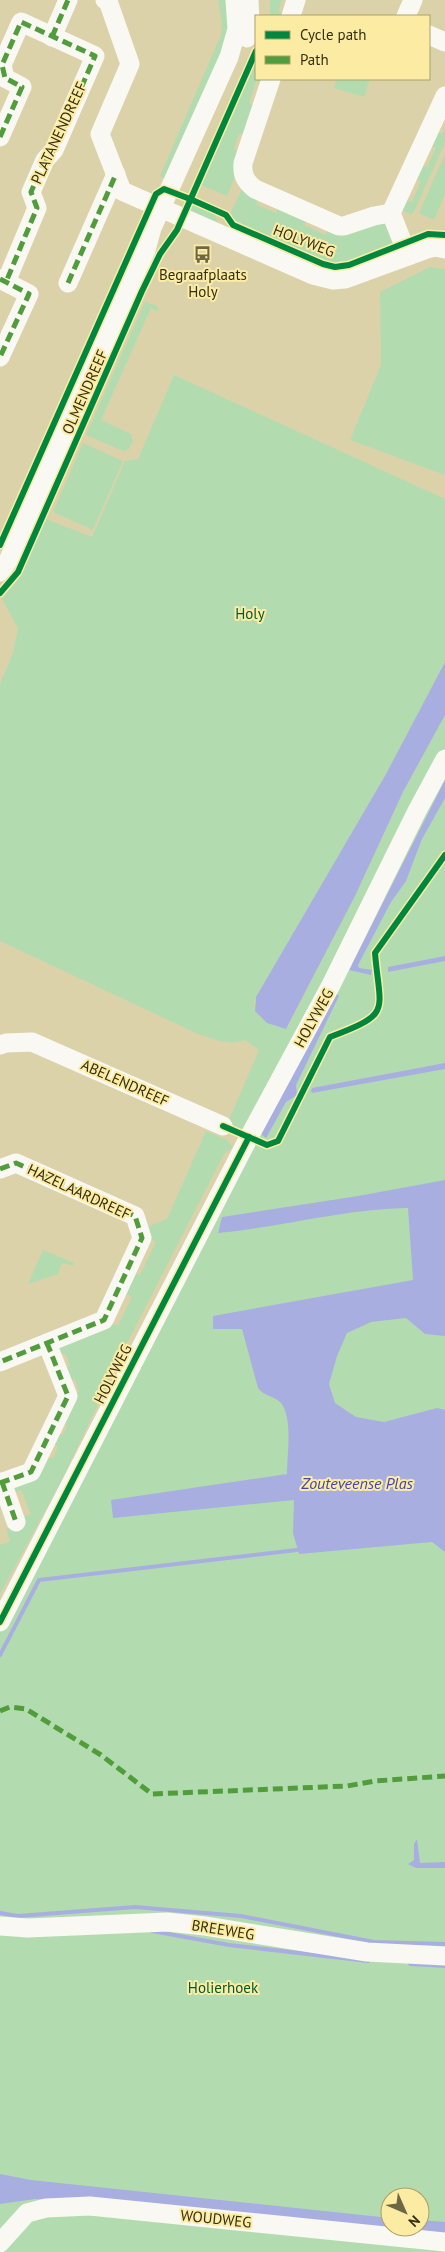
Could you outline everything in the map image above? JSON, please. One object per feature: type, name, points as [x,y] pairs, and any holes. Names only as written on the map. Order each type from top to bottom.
[{"type":"street","points":[[52,37],[68,0]]},
{"type":"street","points":[[105,0],[108,1],[130,64],[100,134],[122,191],[166,210]]},
{"type":"street","name":"OLMENDREEF","points":[[166,210],[229,57],[237,29],[235,0]]},
{"type":"street","name":"OLMENDREEF","points":[[0,572],[8,561],[146,250],[152,228],[166,210],[241,58],[248,34],[249,0]]},
{"type":"street","points":[[291,15],[296,0]]},
{"type":"street","points":[[406,15],[413,0]]},
{"type":"street","name":"PLATANENDREEF","points":[[0,137],[22,87],[5,78],[2,66],[21,22],[94,56],[54,150],[45,160],[31,192],[37,208],[3,280],[29,294],[0,357]]},
{"type":"street","points":[[430,35],[445,42]]},
{"type":"street","points":[[270,80],[243,163],[242,171],[248,183],[255,189],[339,226],[391,213]]},
{"type":"street","points":[[408,256],[391,213],[445,96]]},
{"type":"street","points":[[68,283],[116,174]]},
{"type":"street","name":"HOLYWEG","points":[[166,210],[313,274],[333,280],[358,276],[435,247],[445,249]]},
{"type":"street","name":"HOLYWEG","points":[[0,1622],[248,1138],[332,985],[417,810],[445,759]]},
{"type":"street","name":"ABELENDREEF","points":[[0,1045],[32,1042],[222,1126]]},
{"type":"street","name":"HAZELAARDREEF","points":[[0,1169],[16,1163],[135,1216],[142,1238],[104,1320],[0,1362]]},
{"type":"street","points":[[16,1522],[1,1482],[31,1472],[68,1396],[46,1343]]},
{"type":"street","name":"BREEWEG","points":[[0,1926],[28,1928],[167,1922],[205,1926],[367,1952],[445,1956]]},
{"type":"street","name":"WOUDWEG","points":[[0,2243],[27,2212],[46,2208],[90,2206],[445,2242]]},
{"type":"green space","points":[[218,0],[230,0],[233,27],[167,180],[160,176],[221,35],[222,23]]},
{"type":"green space","points":[[270,0],[282,0],[278,11],[286,15],[270,15]]},
{"type":"green space","points":[[255,60],[255,80],[266,80],[264,84],[256,81],[249,103],[257,106],[247,135],[239,133],[234,149],[242,152],[238,170],[227,196],[201,185]]},
{"type":"green space","points":[[337,80],[370,80],[364,97],[334,88]]},
{"type":"green space","points":[[445,128],[445,142],[414,212],[410,214],[399,209],[404,199],[412,202],[421,181],[413,178],[419,164],[427,167],[436,148],[428,145],[434,131],[442,134]]},
{"type":"green space","points":[[445,154],[445,194],[434,220],[419,213]]},
{"type":"green space","points":[[243,187],[259,196],[256,204],[276,213],[280,205],[308,217],[304,225],[325,235],[329,227],[384,219],[394,244],[351,261],[343,263],[325,262],[233,220],[231,212]]},
{"type":"green space","points":[[194,202],[213,212],[218,224],[189,212]]},
{"type":"green space","points":[[430,267],[445,269],[445,475],[350,440],[381,365],[380,292]]},
{"type":"green space","points":[[145,302],[157,306],[159,311],[151,308],[101,420],[131,434],[133,441],[129,449],[123,451],[86,435]]},
{"type":"green space","name":"Holierhoek","points":[[174,375],[445,499],[445,662],[386,774],[254,1002],[260,1017],[276,1026],[287,1028],[355,896],[403,792],[445,715],[445,2252],[0,2252],[0,1609],[245,1127],[240,1129],[227,1124],[259,1050],[245,1040],[227,1042],[198,1034],[0,941],[0,684],[13,653],[18,628],[2,599],[20,577],[46,519],[92,537],[125,461],[138,459]]},
{"type":"green space","points":[[83,443],[123,461],[93,530],[53,512]]},
{"type":"green space","points":[[206,1131],[227,1140],[233,1147],[224,1154],[127,1343],[62,1480],[0,1594],[0,1545],[10,1541],[6,1529],[24,1522],[23,1518],[31,1514],[21,1490],[13,1493],[11,1486],[43,1455],[53,1459],[58,1446],[48,1441],[53,1431],[63,1435],[67,1426],[58,1422],[71,1396],[79,1392],[75,1379],[66,1382],[61,1370],[70,1366],[65,1353],[56,1355],[55,1348],[110,1323],[118,1326],[132,1297],[121,1292],[131,1271],[140,1275],[156,1242],[147,1237],[144,1228],[167,1219]]},
{"type":"green space","points":[[43,1250],[74,1263],[73,1266],[62,1263],[58,1274],[28,1284]]},
{"type":"water","points":[[445,662],[445,715],[403,792],[355,896],[286,1029],[267,1023],[255,1011],[256,997],[386,774]]},
{"type":"water","points":[[445,780],[445,798],[422,839],[406,881],[391,902],[358,965],[359,968],[372,970],[371,975],[349,970]]},
{"type":"water","points":[[445,956],[445,961],[388,972],[388,967]]},
{"type":"water","points":[[337,994],[339,996],[296,1085],[297,1095],[286,1102],[266,1138],[262,1133]]},
{"type":"water","points":[[445,1063],[445,1069],[312,1093],[311,1091],[312,1088]]},
{"type":"water","name":"Zouteveense Plas","points":[[445,1180],[445,1336],[425,1334],[406,1318],[371,1322],[347,1333],[337,1356],[329,1384],[335,1403],[356,1417],[384,1422],[437,1408],[445,1410],[445,1552],[432,1542],[299,1554],[293,1533],[294,1500],[113,1518],[111,1500],[287,1474],[288,1427],[285,1410],[279,1401],[258,1388],[242,1329],[213,1329],[213,1316],[413,1280],[408,1208],[360,1211],[218,1233],[222,1217],[358,1196]]},
{"type":"water","points":[[417,1839],[420,1863],[445,1862],[445,1868],[416,1868],[408,1864],[414,1860],[414,1844]]},
{"type":"water","points":[[0,2174],[31,2180],[380,2217],[380,2227],[85,2200],[35,2199],[0,2204]]},
{"type":"water","points":[[430,2221],[445,2222],[445,2233],[430,2232]]},
{"type":"waterway","points":[[0,1655],[39,1580],[297,1550]]},
{"type":"waterway","points":[[0,1913],[18,1916],[135,1907],[241,1916],[374,1942],[445,1944]]},
{"type":"waterway","points":[[152,1931],[229,1945],[368,1961]]},
{"type":"waterway","points":[[410,1964],[445,1966]]},
{"type":"marked path","points":[[52,37],[68,0]]},
{"type":"marked path","points":[[0,137],[22,87],[5,78],[2,65],[21,22],[95,56],[54,150],[45,160],[31,192],[37,208],[6,282]]},
{"type":"marked path","points":[[68,283],[116,174]]},
{"type":"marked path","points":[[0,279],[29,294],[0,357]]},
{"type":"marked path","points":[[0,1169],[16,1163],[135,1216],[142,1238],[104,1320],[0,1362]]},
{"type":"marked path","points":[[0,1483],[31,1472],[68,1396],[47,1343]]},
{"type":"marked path","points":[[2,1482],[16,1522]]},
{"type":"marked path","points":[[0,1711],[10,1707],[26,1709],[101,1755],[152,1794],[347,1786],[375,1781],[445,1776]]},
{"type":"cycle path","points":[[0,593],[18,572],[142,291],[160,254],[177,230],[255,53]]},
{"type":"cycle path","points":[[0,545],[156,194],[164,189],[190,199],[226,215],[233,225],[323,264],[335,267],[349,265],[428,234],[445,235]]},
{"type":"cycle path","points":[[223,1126],[267,1145],[278,1141],[330,1037],[364,1022],[373,1016],[378,1008],[380,1000],[375,953],[445,855]]},
{"type":"cycle path","points":[[0,1622],[249,1137]]},
{"type":"place","name":"Begraafplaats Holy","points":[[203,254]]},
{"type":"park label","name":"Holy","points":[[250,614]]}]
